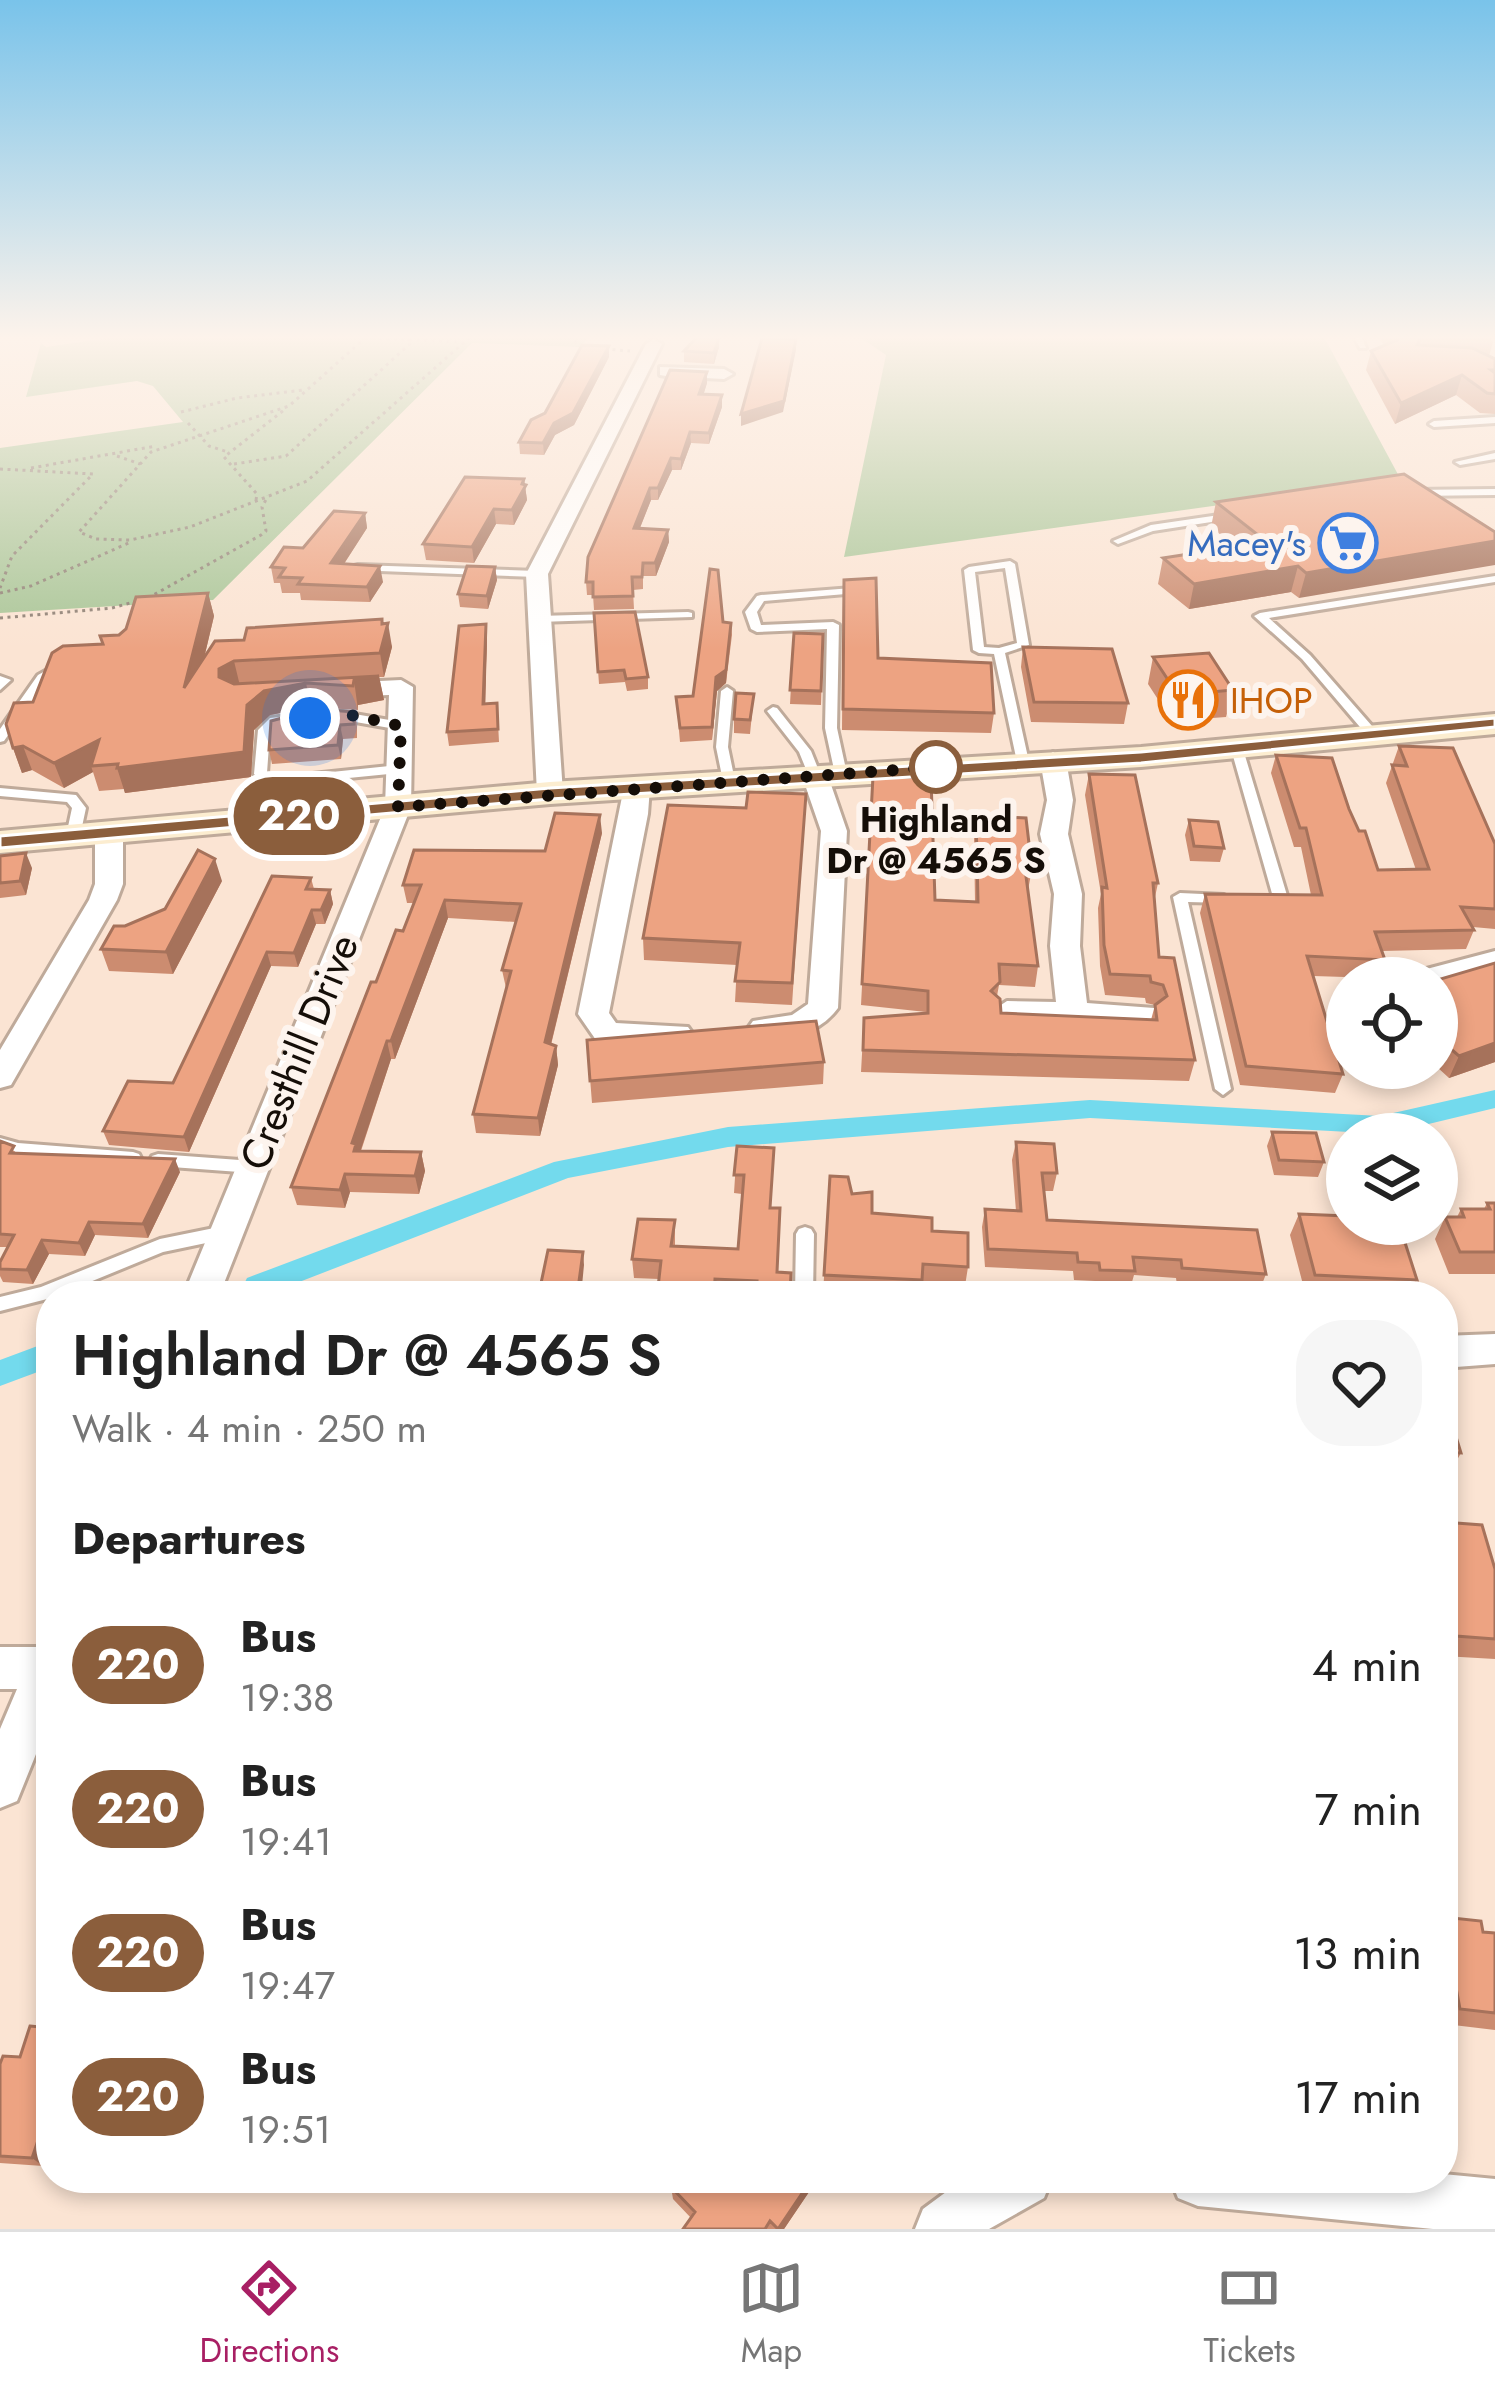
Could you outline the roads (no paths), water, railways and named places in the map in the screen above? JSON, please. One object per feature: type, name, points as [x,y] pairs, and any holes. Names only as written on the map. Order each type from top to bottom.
[{"type":"main road","points":[[0,842],[550,793],[1237,749],[1495,724]]},
{"type":"street","points":[[550,793],[537,574],[604,441]]},
{"type":"street","points":[[307,705],[401,687],[398,807]]},
{"type":"street","points":[[1038,761],[1060,800],[1054,834],[1069,895],[1065,946],[1073,1013]]},
{"type":"street","points":[[742,1030],[800,1025],[823,1008],[834,831],[831,815],[816,797],[828,775]]},
{"type":"street","points":[[637,787],[636,828],[618,888],[609,955],[593,1014],[607,1033],[700,1033]]},
{"type":"street","name":"Cresthill Drive","points":[[207,1281],[398,807]]},
{"type":"street","points":[[0,1077],[103,900],[109,884],[91,835]]},
{"type":"street","points":[[1458,970],[1495,960]]},
{"type":"street","points":[[1007,1011],[1143,1015]]},
{"type":"street","points":[[1458,1351],[1495,1349]]},
{"type":"street","points":[[0,1668],[36,1666]]},
{"type":"street","points":[[0,1784],[36,1698]]},
{"type":"street","points":[[943,2229],[994,2193]]},
{"type":"street","points":[[1352,2193],[1495,2207]]},
{"type":"lane","points":[[1460,462],[1495,456]]},
{"type":"lane","points":[[1397,491],[1424,495],[1495,492]]},
{"type":"lane","points":[[1118,541],[1151,529],[1255,513]]},
{"type":"lane","points":[[1010,564],[1023,645],[1000,651],[980,650],[969,570],[1010,564]]},
{"type":"lane","points":[[356,568],[537,574]]},
{"type":"lane","points":[[1375,737],[1306,657],[1260,616],[1495,579]]},
{"type":"lane","points":[[828,775],[832,590]]},
{"type":"lane","points":[[833,625],[757,629],[751,612],[761,598],[875,590]]},
{"type":"lane","points":[[538,620],[688,615]]},
{"type":"lane","points":[[1000,651],[1038,761]]},
{"type":"lane","points":[[0,738],[42,678],[75,658]]},
{"type":"lane","points":[[727,692],[722,747],[729,781]]},
{"type":"lane","points":[[307,705],[264,730],[260,774],[272,782],[399,769]]},
{"type":"lane","points":[[773,711],[828,775]]},
{"type":"lane","points":[[328,716],[346,714],[401,726]]},
{"type":"lane","points":[[1223,1089],[1180,898],[1282,902],[1237,749]]},
{"type":"lane","points":[[266,819],[272,782]]},
{"type":"lane","points":[[0,792],[71,798],[91,835]]},
{"type":"lane","points":[[0,1144],[18,1150],[253,1167]]},
{"type":"lane","points":[[74,1281],[160,1246],[225,1232]]},
{"type":"lane","points":[[804,1281],[806,1234]]},
{"type":"lane","points":[[0,1304],[36,1295]]},
{"type":"waterway","points":[[271,1281],[564,1169],[728,1137],[1090,1109],[1380,1126],[1495,1099]]},
{"type":"waterway","points":[[0,1373],[36,1360]]},
{"type":"place","name":"Macey's","points":[[1348,543]]},
{"type":"place","name":"IHOP","points":[[1188,700]]},
{"type":"place","name":"Highland Dr @ 4565 S","points":[[936,767]]}]
